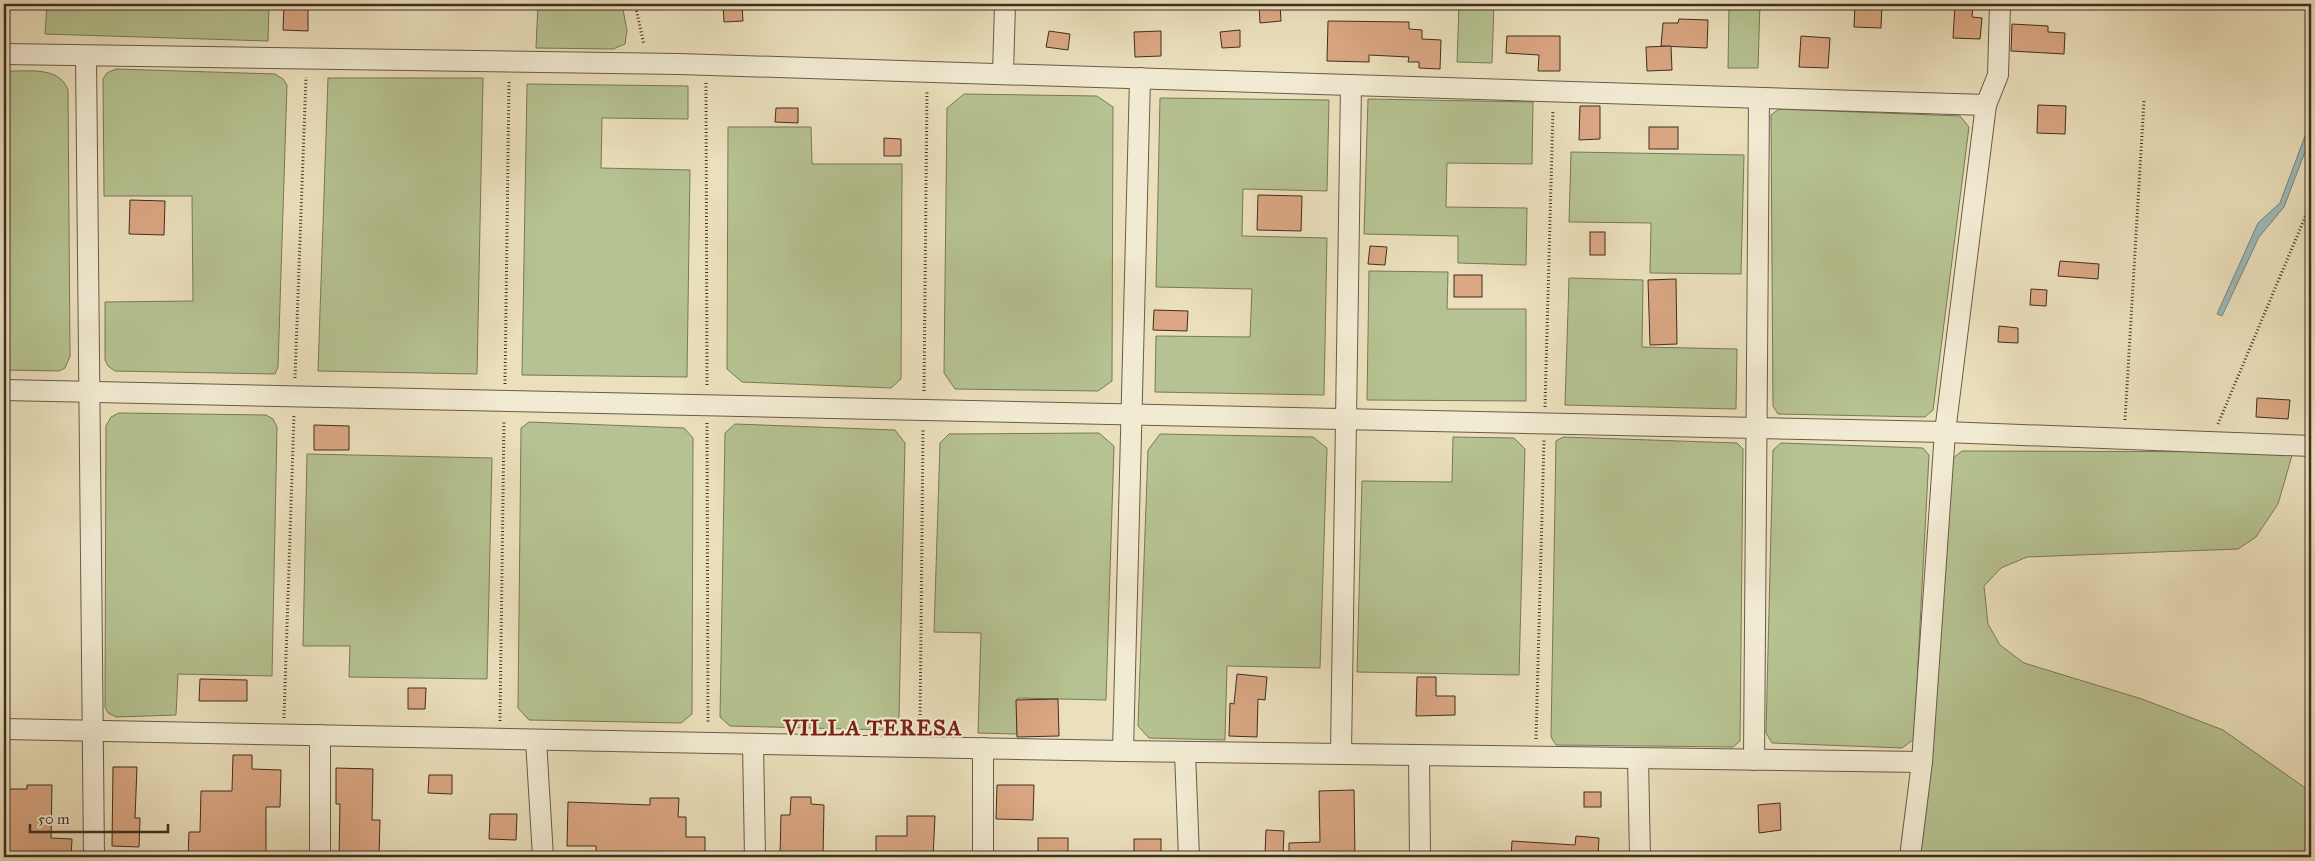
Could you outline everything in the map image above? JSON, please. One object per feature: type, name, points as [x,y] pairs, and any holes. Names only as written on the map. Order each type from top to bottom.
[{"type":"street","points":[[1003,74],[1005,4]]},
{"type":"street","points":[[1910,857],[1922,762],[1944,432],[1986,105],[1998,75],[2000,4]]},
{"type":"street","points":[[4,54],[648,64],[1986,105]]},
{"type":"street","points":[[86,56],[94,857]]},
{"type":"street","points":[[1123,751],[1140,78]]},
{"type":"street","points":[[1341,754],[1351,85]]},
{"type":"street","points":[[1754,760],[1759,98]]},
{"type":"street","points":[[4,390],[1944,432],[2311,446]]},
{"type":"street","points":[[4,729],[1123,751],[1922,762]]},
{"type":"street","points":[[320,735],[320,857]]},
{"type":"street","points":[[536,740],[543,857]]},
{"type":"street","points":[[753,744],[754,857]]},
{"type":"street","points":[[983,748],[983,857]]},
{"type":"street","points":[[1185,752],[1189,857]]},
{"type":"street","points":[[1419,755],[1420,857]]},
{"type":"street","points":[[1638,759],[1640,857]]},
{"type":"path","points":[[635,4],[648,64]]},
{"type":"path","points":[[2124,439],[2144,101]]},
{"type":"path","points":[[2210,442],[2311,203]]},
{"type":"green space","points":[[47,4],[269,4],[268,41],[45,34]]},
{"type":"green space","points":[[538,4],[622,4],[627,31],[625,44],[613,49],[536,48]]},
{"type":"green space","points":[[1459,4],[1494,4],[1492,63],[1457,62]]},
{"type":"green space","points":[[1729,4],[1760,4],[1758,68],[1728,68]]},
{"type":"green space","points":[[116,69],[275,74],[283,79],[287,85],[278,367],[275,374],[115,371],[108,366],[105,360],[105,302],[193,301],[192,196],[104,196],[103,79],[107,73]]},
{"type":"green space","points":[[4,71],[50,73],[64,82],[68,90],[70,356],[65,368],[59,371],[4,370]]},
{"type":"green space","points":[[328,78],[483,78],[477,374],[318,371]]},
{"type":"green space","points":[[527,84],[688,86],[688,119],[602,118],[601,168],[690,170],[687,377],[522,375]]},
{"type":"green space","points":[[964,94],[1097,96],[1113,107],[1112,381],[1098,391],[955,389],[944,373],[947,108]]},
{"type":"green space","points":[[1160,98],[1329,100],[1327,191],[1243,189],[1242,236],[1327,238],[1324,395],[1155,392],[1156,336],[1250,337],[1252,289],[1156,287]]},
{"type":"green space","points":[[1368,99],[1533,102],[1532,164],[1447,163],[1446,207],[1527,208],[1526,265],[1458,263],[1458,236],[1364,234]]},
{"type":"green space","points":[[1779,109],[1960,116],[1969,127],[1933,410],[1925,417],[1778,414],[1773,406],[1771,115]]},
{"type":"green space","points":[[728,127],[811,127],[812,164],[902,164],[901,379],[891,388],[742,382],[727,369]]},
{"type":"green space","points":[[1571,152],[1744,155],[1741,274],[1650,273],[1651,223],[1569,222]]},
{"type":"green space","points":[[1369,271],[1448,272],[1447,309],[1526,309],[1526,401],[1367,400]]},
{"type":"green space","points":[[1569,278],[1643,280],[1642,347],[1737,349],[1736,409],[1565,405]]},
{"type":"green space","points":[[119,413],[266,415],[273,419],[277,427],[272,676],[178,674],[176,715],[116,717],[108,713],[105,707],[106,426],[111,417]]},
{"type":"green space","points":[[529,422],[684,428],[693,438],[692,714],[681,723],[529,720],[518,708],[521,428]]},
{"type":"green space","points":[[735,424],[895,430],[905,443],[899,717],[889,730],[730,726],[720,717],[725,433]]},
{"type":"green space","points":[[1099,433],[1114,446],[1106,700],[1018,698],[1017,734],[978,733],[981,633],[934,632],[940,443],[949,434]]},
{"type":"green space","points":[[1160,434],[1313,437],[1327,448],[1320,668],[1227,666],[1225,740],[1149,738],[1138,726],[1148,450]]},
{"type":"green space","points":[[1453,437],[1514,438],[1525,449],[1519,675],[1357,672],[1362,481],[1452,482]]},
{"type":"green space","points":[[1563,437],[1737,443],[1743,449],[1740,741],[1733,747],[1556,745],[1551,737],[1556,441]]},
{"type":"green space","points":[[1781,443],[1923,448],[1929,455],[1914,739],[1902,748],[1772,743],[1766,733],[1773,450]]},
{"type":"green space","points":[[1962,451],[2293,452],[2278,504],[2256,537],[2238,549],[2027,557],[2001,568],[1984,586],[1988,624],[2000,645],[2024,663],[2142,699],[2223,730],[2311,792],[2311,857],[1920,857],[1953,458]]},
{"type":"green space","points":[[307,454],[492,458],[487,679],[349,677],[350,646],[303,646]]},
{"type":"water","points":[[2311,120],[2311,136],[2284,207],[2259,237],[2222,316],[2217,314],[2258,223],[2280,203]]},
{"type":"building","points":[[284,4],[308,4],[308,31],[283,30]]},
{"type":"building","points":[[723,4],[742,4],[743,21],[724,22]]},
{"type":"building","points":[[1280,4],[1281,21],[1260,23],[1259,5]]},
{"type":"building","points":[[1855,4],[1882,4],[1881,28],[1854,27]]},
{"type":"building","points":[[1955,4],[1973,4],[1972,17],[1982,18],[1980,39],[1953,38]]},
{"type":"building","points":[[1679,19],[1708,20],[1707,48],[1661,46],[1663,23],[1678,23]]},
{"type":"building","points":[[1328,21],[1409,22],[1409,29],[1422,30],[1422,39],[1441,40],[1440,69],[1419,68],[1419,62],[1408,62],[1409,57],[1369,55],[1369,62],[1327,61]]},
{"type":"building","points":[[2012,24],[2048,26],[2048,32],[2065,33],[2064,54],[2011,51]]},
{"type":"building","points":[[1240,30],[1240,47],[1222,48],[1220,32]]},
{"type":"building","points":[[1049,31],[1070,34],[1068,50],[1046,47]]},
{"type":"building","points":[[1161,31],[1161,56],[1135,57],[1134,32]]},
{"type":"building","points":[[1507,36],[1560,36],[1560,71],[1538,71],[1539,55],[1506,53]]},
{"type":"building","points":[[1801,36],[1830,38],[1828,68],[1799,67]]},
{"type":"building","points":[[1671,46],[1672,70],[1647,71],[1646,47]]},
{"type":"building","points":[[2038,105],[2066,106],[2065,134],[2037,133]]},
{"type":"building","points":[[1580,106],[1600,106],[1600,139],[1579,140]]},
{"type":"building","points":[[776,108],[798,108],[798,123],[775,122]]},
{"type":"building","points":[[1649,127],[1678,127],[1678,149],[1649,149]]},
{"type":"building","points":[[884,138],[901,139],[901,156],[884,156]]},
{"type":"building","points":[[1258,195],[1302,196],[1301,231],[1257,230]]},
{"type":"building","points":[[130,200],[165,201],[164,235],[129,234]]},
{"type":"building","points":[[1590,232],[1605,232],[1605,255],[1590,255]]},
{"type":"building","points":[[1370,246],[1387,247],[1385,265],[1368,264]]},
{"type":"building","points":[[2060,261],[2099,264],[2098,279],[2058,276]]},
{"type":"building","points":[[1454,275],[1482,275],[1482,297],[1454,297]]},
{"type":"building","points":[[1676,279],[1677,344],[1650,345],[1648,280]]},
{"type":"building","points":[[2031,289],[2047,290],[2046,306],[2030,305]]},
{"type":"building","points":[[1154,310],[1188,311],[1187,331],[1153,330]]},
{"type":"building","points":[[1999,326],[2018,328],[2018,343],[1998,342]]},
{"type":"building","points":[[2257,398],[2290,400],[2288,419],[2256,417]]},
{"type":"building","points":[[314,425],[349,426],[349,450],[314,450]]},
{"type":"building","points":[[1237,674],[1267,677],[1265,700],[1258,699],[1257,737],[1229,736],[1230,703],[1234,704]]},
{"type":"building","points":[[1417,677],[1436,677],[1436,696],[1455,696],[1455,715],[1416,716]]},
{"type":"building","points":[[200,679],[247,680],[247,701],[199,701]]},
{"type":"building","points":[[408,688],[426,688],[425,709],[408,709]]},
{"type":"building","points":[[1058,699],[1059,736],[1017,737],[1016,700]]},
{"type":"building","points":[[233,755],[252,755],[252,769],[281,770],[280,807],[266,807],[266,857],[188,857],[189,832],[200,832],[201,791],[232,791]]},
{"type":"building","points":[[113,767],[137,767],[135,818],[140,818],[139,847],[112,846]]},
{"type":"building","points":[[336,768],[373,769],[372,820],[380,820],[379,857],[339,857],[340,804],[336,804]]},
{"type":"building","points":[[429,775],[452,775],[452,794],[428,793]]},
{"type":"building","points":[[27,785],[52,785],[51,838],[72,839],[71,857],[4,857],[4,789],[27,789]]},
{"type":"building","points":[[997,785],[1034,785],[1033,820],[996,819]]},
{"type":"building","points":[[1354,790],[1355,857],[1289,857],[1289,843],[1320,842],[1319,791]]},
{"type":"building","points":[[1584,792],[1601,792],[1601,807],[1584,807]]},
{"type":"building","points":[[791,797],[811,797],[811,804],[824,805],[823,857],[780,857],[781,815],[790,815]]},
{"type":"building","points":[[650,798],[679,798],[678,817],[686,817],[686,837],[705,837],[705,857],[596,857],[596,846],[567,846],[568,802],[650,805]]},
{"type":"building","points":[[1780,803],[1781,830],[1759,833],[1758,805]]},
{"type":"building","points":[[490,814],[517,814],[516,840],[489,839]]},
{"type":"building","points":[[907,816],[935,816],[933,857],[876,857],[876,836],[907,836]]},
{"type":"building","points":[[1266,830],[1284,831],[1283,855],[1265,854]]},
{"type":"building","points":[[1576,836],[1599,838],[1598,857],[1511,857],[1512,841],[1575,845]]},
{"type":"building","points":[[1038,838],[1068,838],[1068,857],[1038,857]]},
{"type":"building","points":[[1134,839],[1161,839],[1161,857],[1134,857]]},
{"type":"district","name":"VILLA TERESA","points":[[873,727]]}]
